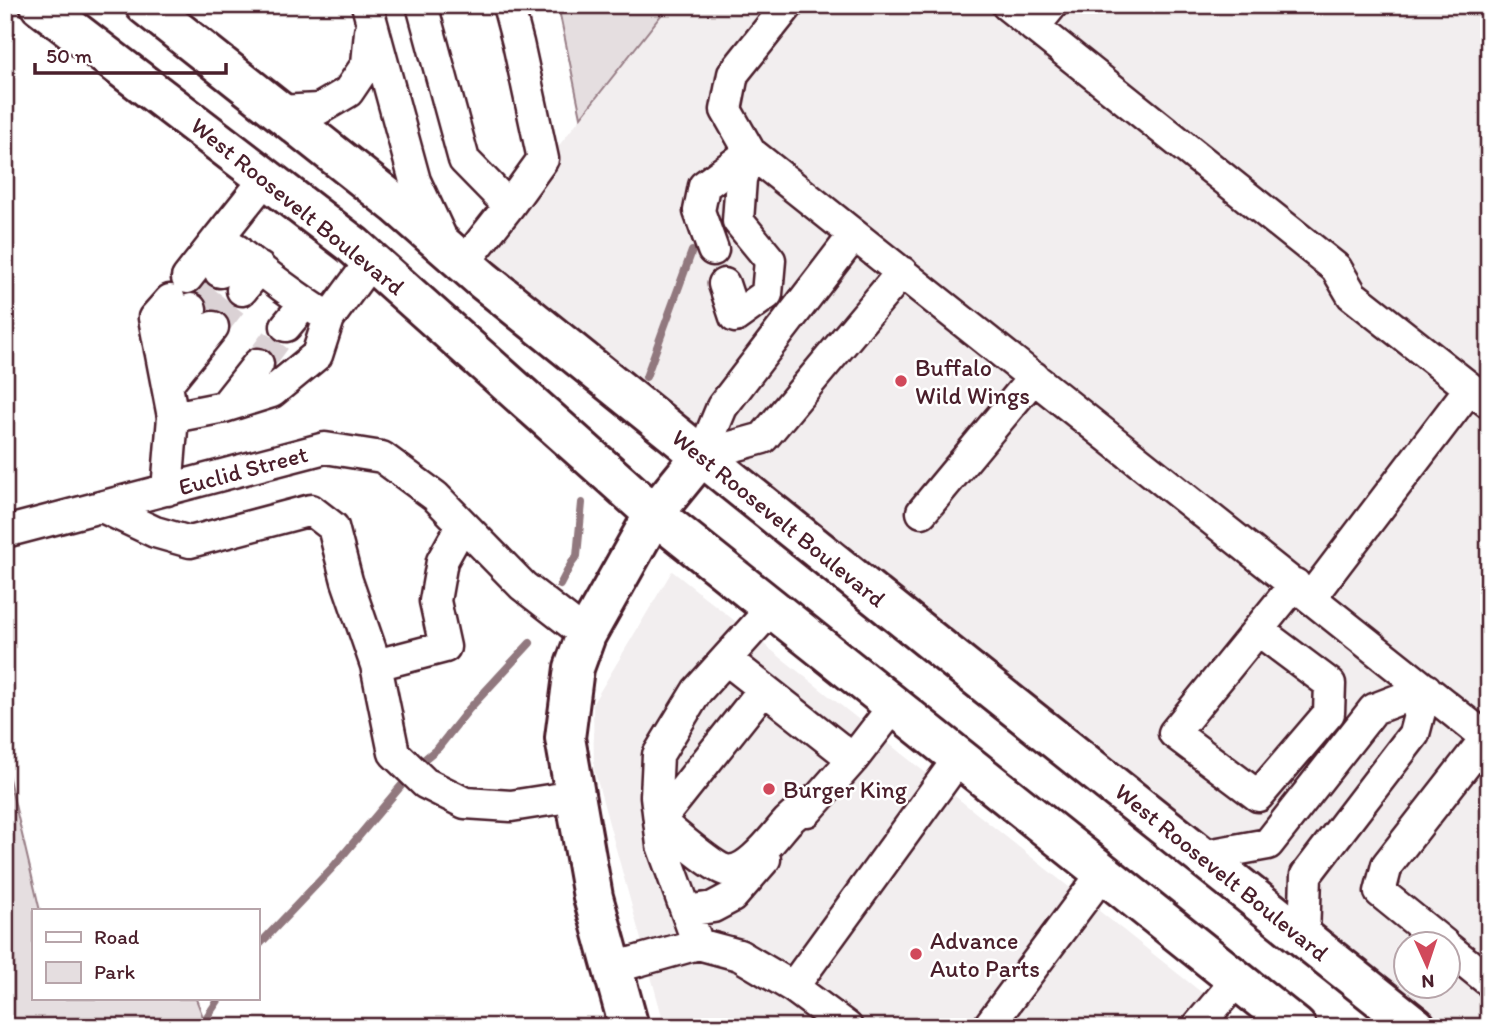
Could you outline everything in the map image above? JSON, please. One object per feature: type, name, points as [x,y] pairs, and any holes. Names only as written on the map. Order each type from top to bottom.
[{"type":"main road","name":"West Roosevelt Boulevard","points":[[40,5],[353,245],[654,514],[1296,1027]]},
{"type":"main road","name":"West Roosevelt Boulevard","points":[[145,5],[396,204],[455,256],[1416,1027]]},
{"type":"main road","points":[[629,1027],[593,897],[565,738],[575,668],[586,635],[654,514],[702,455]]},
{"type":"street","points":[[422,5],[464,160],[509,206]]},
{"type":"street","points":[[369,11],[415,181],[455,256],[509,206],[543,159],[508,5]]},
{"type":"street","points":[[788,5],[733,74],[726,110],[750,152],[1487,739],[1387,865],[1380,892],[1427,930]]},
{"type":"street","points":[[1007,5],[1043,16],[1336,268],[1352,295],[1479,395],[1303,590],[1258,630],[1174,733],[1258,796],[1329,713],[1330,684],[1258,630]]},
{"type":"street","points":[[278,110],[319,109],[348,92],[367,64],[369,11]]},
{"type":"street","points":[[713,250],[699,211],[704,186],[750,152]]},
{"type":"street","points":[[724,284],[735,317],[767,294],[770,260],[738,221],[741,179],[750,152]]},
{"type":"street","points":[[167,490],[173,417],[154,318],[190,303],[236,263],[266,178]]},
{"type":"street","points":[[702,455],[722,407],[854,235]]},
{"type":"street","points":[[286,326],[317,310],[371,261]]},
{"type":"street","points":[[236,263],[317,310]]},
{"type":"street","points":[[702,455],[763,438],[902,272]]},
{"type":"street","points":[[167,384],[190,303]]},
{"type":"street","points":[[173,417],[224,407],[272,392],[317,355],[317,310]]},
{"type":"street","points":[[224,407],[258,363]]},
{"type":"street","points":[[922,512],[1034,377]]},
{"type":"street","name":"Euclid Street","points":[[5,532],[325,448],[382,457],[435,496],[523,586],[586,635]]},
{"type":"street","points":[[102,507],[155,532],[190,542],[311,510],[333,527],[347,581],[376,666],[394,753],[425,783],[465,803],[511,806],[575,796]]},
{"type":"street","points":[[376,666],[445,648],[435,601],[442,561],[462,525]]},
{"type":"street","points":[[698,944],[662,845],[656,796],[658,755],[697,691],[772,608]]},
{"type":"street","points":[[726,659],[853,759]]},
{"type":"street","points":[[659,821],[764,689]]},
{"type":"street","points":[[1202,856],[1268,844],[1374,709],[1426,689]]},
{"type":"street","points":[[1304,938],[1306,875],[1414,734],[1426,689]]},
{"type":"street","points":[[687,911],[713,906],[732,897],[853,759],[894,706]]},
{"type":"street","points":[[793,987],[959,758]]},
{"type":"street","points":[[659,821],[711,862],[726,870],[739,869],[754,858],[802,809],[818,798]]},
{"type":"street","points":[[988,1027],[1104,873]]},
{"type":"street","points":[[613,968],[698,944],[739,955],[793,987],[847,1027]]},
{"type":"street","points":[[1462,959],[1489,981]]},
{"type":"street","points":[[1197,1027],[1237,980]]},
{"type":"shaded area","points":[[669,5],[1489,5],[1489,1027],[1447,1027],[1412,1000],[1462,1000],[1462,930],[1392,930],[1392,984],[467,263]]},
{"type":"shaded area","points":[[672,571],[1245,1027],[665,1027],[594,769],[593,703]]},
{"type":"green space","points":[[558,5],[669,5],[581,117]]},
{"type":"green space","points":[[5,762],[40,909],[32,909],[32,1000],[196,1000],[207,1027],[5,1027]]},
{"type":"waterway","points":[[646,377],[692,251]]},
{"type":"waterway","points":[[560,585],[577,556],[582,503]]},
{"type":"waterway","points":[[421,762],[438,748],[469,709],[530,643]]},
{"type":"waterway","points":[[259,945],[333,867],[401,786]]},
{"type":"waterway","points":[[200,1027],[218,1000]]},
{"type":"tunnel","points":[[191,309],[220,272]]},
{"type":"tunnel","points":[[213,327],[242,290]]},
{"type":"tunnel","points":[[258,364],[286,326]]},
{"type":"place","name":"Buffalo Wild Wings","points":[[901,381]]},
{"type":"place","name":"Burger King","points":[[769,789]]},
{"type":"place","name":"Advance Auto Parts","points":[[916,954]]}]
